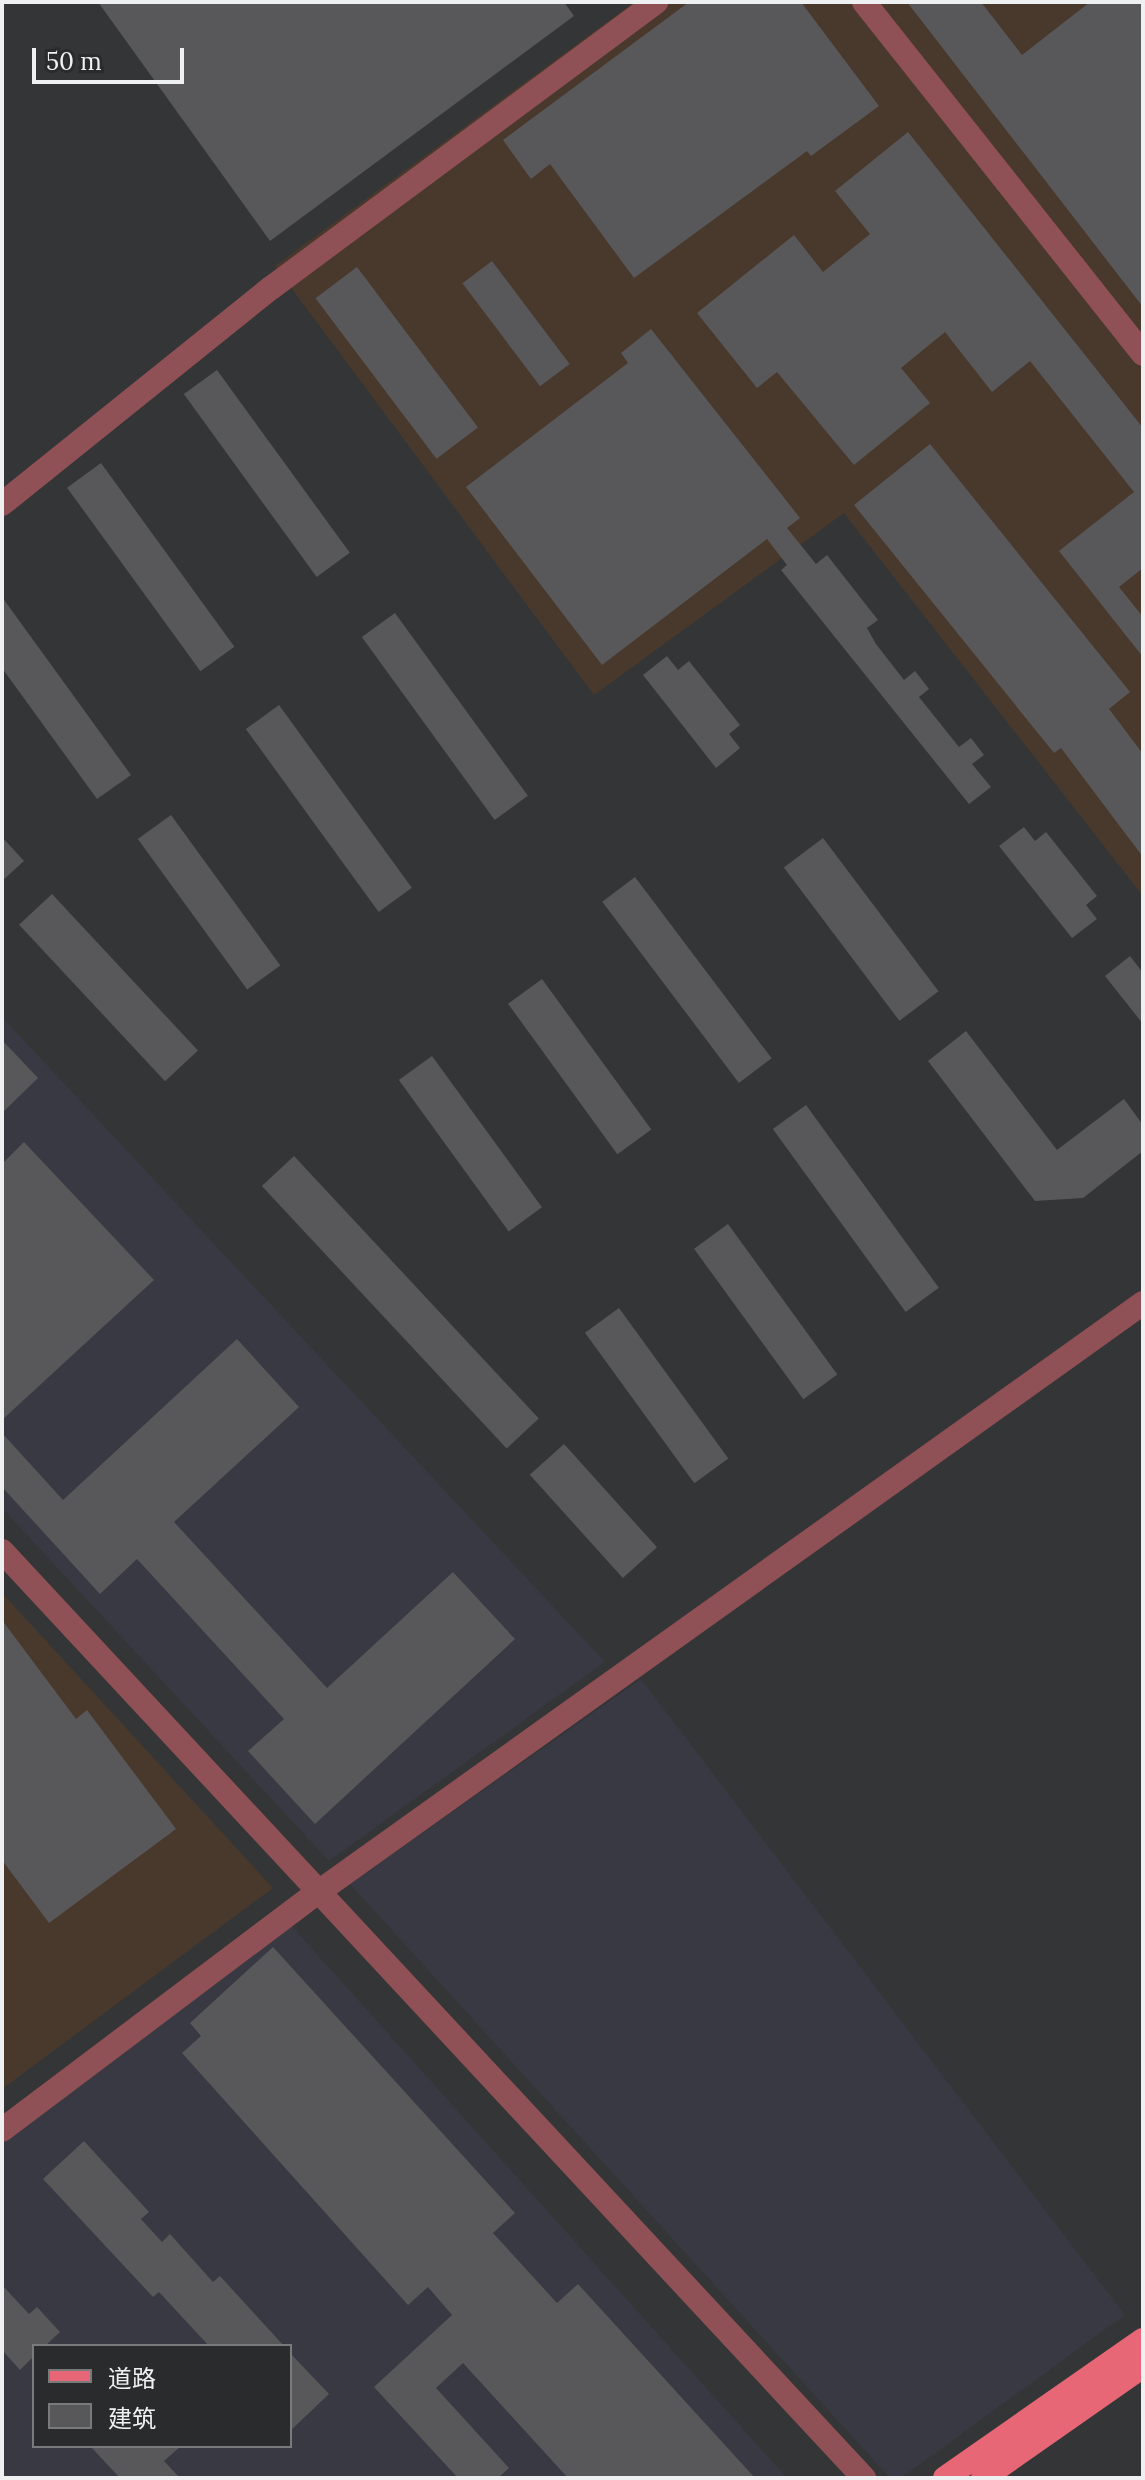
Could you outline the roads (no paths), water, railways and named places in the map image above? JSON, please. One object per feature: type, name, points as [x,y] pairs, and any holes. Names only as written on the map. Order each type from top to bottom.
[{"type":"main road","points":[[945,2478],[1143,2340]]},
{"type":"main road","points":[[983,2478],[1143,2366]]},
{"type":"street","points":[[2,504],[271,288],[656,2]]},
{"type":"street","points":[[864,2],[1143,354]]},
{"type":"street","points":[[2,2130],[317,1893],[1143,1303]]},
{"type":"street","points":[[2,1551],[864,2478]]}]
